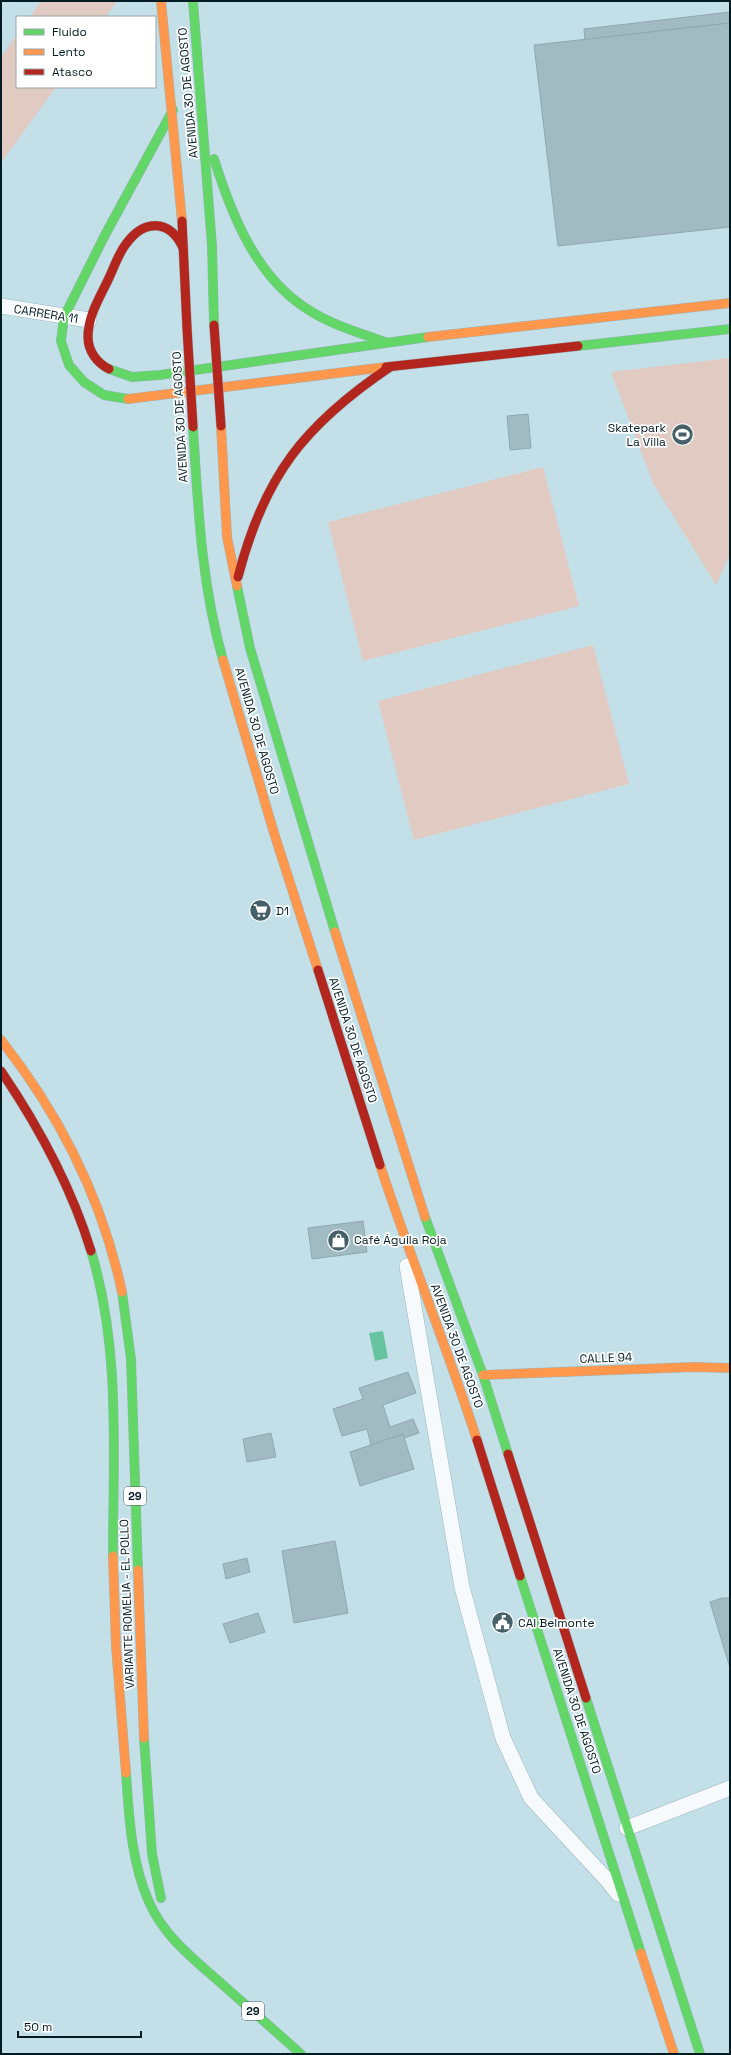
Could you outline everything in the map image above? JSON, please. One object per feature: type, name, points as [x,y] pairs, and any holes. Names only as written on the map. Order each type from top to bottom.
[{"type":"main road","name":"AVENIDA 30 DE AGOSTO","points":[[161,1],[172,110],[183,248],[200,543],[207,590],[222,655],[302,922],[341,1038],[401,1229],[457,1379],[674,2054]]},
{"type":"main road","name":"AVENIDA 30 DE AGOSTO","points":[[192,1],[212,246],[214,325],[227,537],[250,648],[329,913],[427,1224],[483,1375],[700,2054]]},
{"type":"main road","points":[[201,104],[211,149],[233,216],[255,253],[278,283],[301,305],[327,321],[385,342]]},
{"type":"main road","points":[[172,110],[105,235],[64,317],[61,341],[70,365],[84,382],[104,395],[128,399],[390,367],[730,329]]},
{"type":"main road","points":[[183,248],[178,237],[168,229],[156,226],[143,228],[125,245],[89,320],[88,339],[92,353],[101,365],[113,372],[132,377],[160,375],[385,342],[730,303]]},
{"type":"main road","points":[[237,586],[241,561],[253,525],[268,490],[281,469],[311,429],[329,411],[348,395],[390,367]]},
{"type":"main road","name":"VARIANTE ROMELIA - EL POLLO","points":[[1,1040],[25,1068],[48,1103],[69,1142],[102,1220],[113,1254],[122,1292],[131,1375],[145,1775],[154,1869],[160,1895],[166,1910]]},
{"type":"main road","name":"VARIANTE ROMELIA - EL POLLO","points":[[1,1071],[38,1129],[61,1172],[79,1213],[96,1266],[107,1327],[114,1418],[114,1561],[117,1659],[132,1830],[139,1874],[149,1903],[160,1921],[184,1951],[301,2054]]},
{"type":"main road","name":"CALLE 94","points":[[483,1375],[694,1367],[730,1368]]},
{"type":"main road","name":"VARIANTE ROMELIA - EL POLLO","points":[[173,1923],[205,1968]]},
{"type":"street","name":"CARRERA 11","points":[[2,306],[89,320]]},
{"type":"street","points":[[401,1229],[462,1587],[503,1738],[531,1798],[608,1881],[627,1906]]},
{"type":"street","points":[[627,1828],[730,1788]]},
{"type":"shaded area","points":[[41,1],[117,1],[107,16],[31,16]]},
{"type":"shaded area","points":[[16,36],[16,88],[55,88],[1,163],[1,57]]},
{"type":"shaded area","name":"Skatepark La Villa","points":[[730,358],[730,554],[716,585],[653,483],[611,372]]},
{"type":"shaded area","points":[[543,467],[579,606],[363,661],[328,522]]},
{"type":"shaded area","points":[[593,645],[629,784],[414,840],[378,701]]},
{"type":"shaded area","points":[[383,1331],[388,1358],[375,1361],[369,1333]]},
{"type":"building","points":[[730,12],[730,23],[585,40],[584,29]]},
{"type":"building","points":[[730,23],[730,227],[558,246],[534,45]]},
{"type":"building","points":[[528,414],[531,448],[510,450],[507,416]]},
{"type":"building","name":"Café Águila Roja","points":[[363,1221],[367,1252],[312,1259],[308,1228]]},
{"type":"building","points":[[408,1372],[416,1393],[383,1405],[390,1427],[413,1419],[419,1433],[372,1449],[367,1429],[342,1436],[333,1409],[363,1399],[359,1388]]},
{"type":"building","points":[[271,1433],[276,1457],[247,1462],[243,1439]]},
{"type":"building","points":[[403,1434],[414,1469],[360,1486],[350,1452]]},
{"type":"building","points":[[335,1541],[348,1613],[294,1623],[282,1551]]},
{"type":"building","points":[[247,1558],[250,1572],[226,1579],[223,1564]]},
{"type":"building","points":[[722,1598],[730,1598],[730,1668],[710,1602]]},
{"type":"building","points":[[258,1613],[265,1632],[230,1643],[223,1624]]},
{"type":"building","name":"CAI Belmonte","points":[[508,1614],[511,1629],[498,1632],[494,1618]]},
{"type":"traffic: fast","points":[[193,1],[212,246],[214,325]]},
{"type":"traffic: fast","points":[[128,399],[104,395],[84,382],[69,365],[61,341],[64,317],[105,235],[173,110]]},
{"type":"traffic: fast","points":[[214,159],[238,224],[249,245],[276,283],[293,299],[321,317],[348,329],[385,342]]},
{"type":"traffic: fast","points":[[578,346],[730,329]]},
{"type":"traffic: fast","points":[[109,369],[132,377],[160,375],[428,337]]},
{"type":"traffic: fast","points":[[193,427],[199,515],[205,573],[223,660]]},
{"type":"traffic: fast","points":[[237,586],[250,648],[335,932]]},
{"type":"traffic: fast","points":[[425,1217],[483,1375],[508,1454]]},
{"type":"traffic: fast","points":[[91,1251],[101,1288],[111,1364],[114,1441],[113,1556]]},
{"type":"traffic: fast","points":[[122,1292],[131,1359],[138,1570]]},
{"type":"traffic: fast","points":[[520,1576],[641,1953]]},
{"type":"traffic: fast","points":[[586,1698],[700,2054]]},
{"type":"traffic: fast","points":[[144,1738],[152,1854],[161,1898]]},
{"type":"traffic: fast","points":[[126,1773],[132,1839],[138,1871],[155,1915],[182,1948],[301,2054]]},
{"type":"traffic: slow","points":[[161,1],[182,221]]},
{"type":"traffic: slow","points":[[428,337],[730,303]]},
{"type":"traffic: slow","points":[[128,399],[386,367]]},
{"type":"traffic: slow","points":[[221,426],[227,537],[237,586]]},
{"type":"traffic: slow","points":[[223,660],[274,833],[318,970]]},
{"type":"traffic: slow","points":[[335,932],[425,1217]]},
{"type":"traffic: slow","points":[[1,1040],[42,1098],[76,1159],[103,1224],[122,1292]]},
{"type":"traffic: slow","points":[[380,1165],[477,1440]]},
{"type":"traffic: slow","points":[[483,1375],[694,1367],[730,1368]]},
{"type":"traffic: slow","points":[[113,1556],[116,1646],[126,1773]]},
{"type":"traffic: slow","points":[[138,1570],[144,1738]]},
{"type":"traffic: slow","points":[[641,1953],[674,2054]]},
{"type":"traffic: jam","points":[[182,221],[187,328]]},
{"type":"traffic: jam","points":[[109,369],[97,360],[91,352],[88,342],[88,329],[95,308],[123,248],[133,236],[141,230],[156,226],[164,227],[171,232],[178,238],[183,248]]},
{"type":"traffic: jam","points":[[214,325],[221,426]]},
{"type":"traffic: jam","points":[[187,328],[193,427]]},
{"type":"traffic: jam","points":[[386,367],[578,346]]},
{"type":"traffic: jam","points":[[238,577],[248,541],[261,510],[275,481],[292,456],[311,432],[334,410],[390,367]]},
{"type":"traffic: jam","points":[[318,970],[380,1165]]},
{"type":"traffic: jam","points":[[1,1071],[41,1135],[53,1158],[74,1203],[91,1251]]},
{"type":"traffic: jam","points":[[477,1440],[520,1576]]},
{"type":"traffic: jam","points":[[508,1454],[586,1698]]},
{"type":"place","name":"Skatepark La Villa","points":[[682,435]]},
{"type":"place","name":"D1","points":[[261,911]]},
{"type":"place","name":"Café Águila Roja","points":[[338,1240]]},
{"type":"place","name":"CAI Belmonte","points":[[503,1623]]}]
